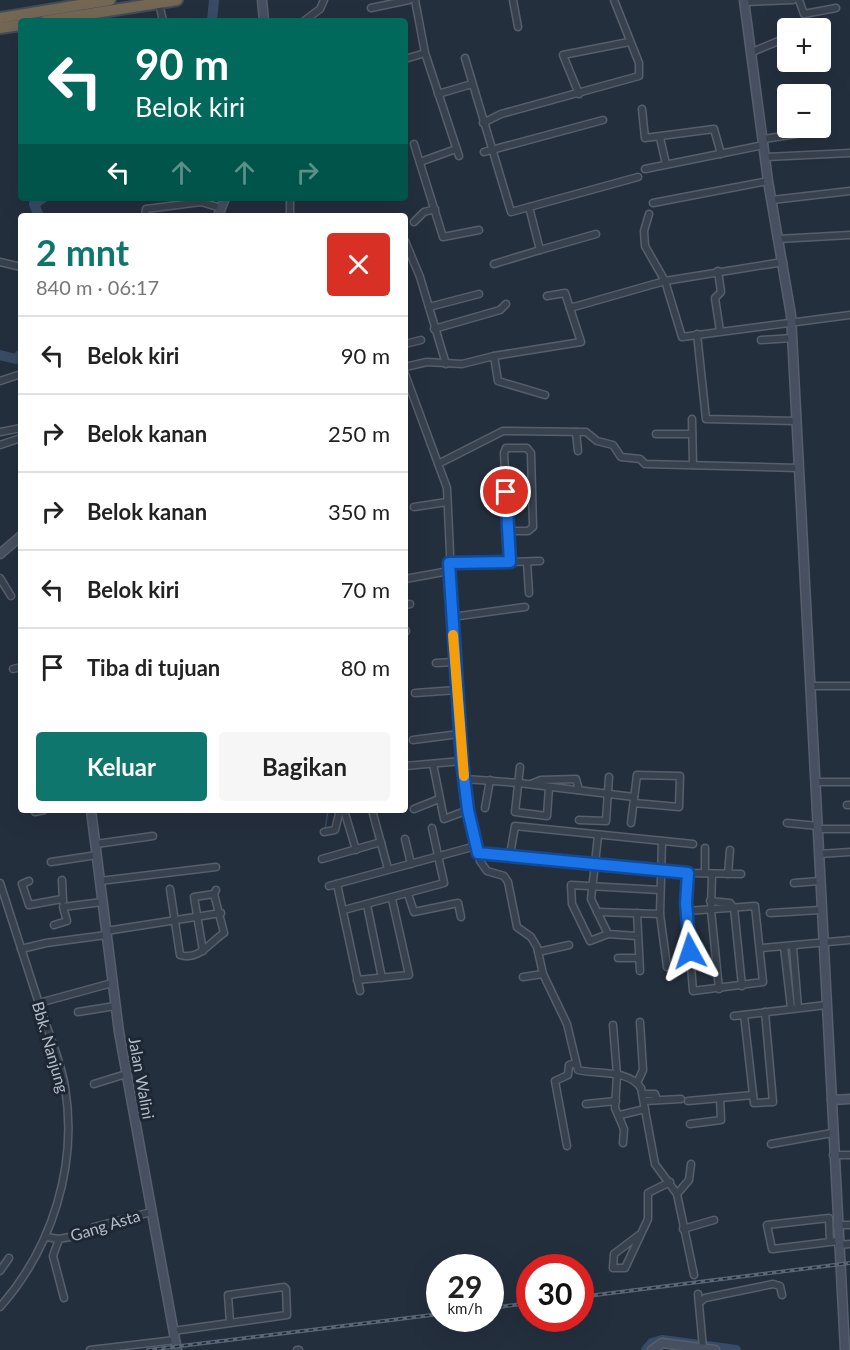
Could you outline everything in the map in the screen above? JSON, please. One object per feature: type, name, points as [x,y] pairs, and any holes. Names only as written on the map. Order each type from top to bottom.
[{"type":"highway","points":[[0,18],[110,0]]},
{"type":"highway","points":[[67,18],[177,0]]},
{"type":"highway","points":[[0,28],[18,25]]},
{"type":"street","points":[[262,0],[264,18]]},
{"type":"street","points":[[307,18],[320,9],[324,0]]},
{"type":"street","points":[[371,8],[409,0]]},
{"type":"street","points":[[415,0],[425,53],[457,152],[420,162]]},
{"type":"street","points":[[513,0],[518,27]]},
{"type":"street","points":[[483,123],[501,114],[639,76],[639,63],[614,0]]},
{"type":"street","points":[[793,0],[744,1],[768,181],[791,321],[832,1100],[837,1225],[835,1243]]},
{"type":"street","points":[[799,0],[804,14],[836,8]]},
{"type":"street","points":[[159,3],[162,18]]},
{"type":"street","points":[[579,94],[563,55],[629,42]]},
{"type":"street","points":[[752,52],[777,42]]},
{"type":"street","points":[[408,58],[425,53]]},
{"type":"street","points":[[465,58],[483,123],[488,151],[511,212],[638,177]]},
{"type":"street","points":[[438,94],[472,84]]},
{"type":"street","points":[[642,109],[644,137],[648,140],[714,129],[721,154]]},
{"type":"street","points":[[488,151],[603,120]]},
{"type":"street","points":[[660,138],[666,164]]},
{"type":"street","points":[[645,169],[721,154],[782,138]]},
{"type":"street","points":[[414,144],[444,238],[479,230]]},
{"type":"street","points":[[766,157],[850,153]]},
{"type":"street","points":[[653,203],[768,181]]},
{"type":"street","points":[[772,200],[850,191]]},
{"type":"street","points":[[145,213],[146,209],[201,202],[220,212]]},
{"type":"street","points":[[529,207],[540,250]]},
{"type":"street","points":[[414,222],[424,212],[435,209]]},
{"type":"street","points":[[649,214],[644,231],[645,243],[665,281],[681,336],[850,315]]},
{"type":"street","points":[[494,264],[596,234]]},
{"type":"street","points":[[778,240],[850,235]]},
{"type":"street","points":[[408,245],[446,364]]},
{"type":"street","points":[[0,262],[18,266]]},
{"type":"street","points":[[570,308],[665,281],[783,262]]},
{"type":"street","points":[[718,271],[721,292],[715,298],[720,331]]},
{"type":"street","points":[[408,365],[427,362],[462,364],[495,356],[582,342],[565,293],[547,296]]},
{"type":"street","points":[[429,307],[479,294]]},
{"type":"street","points":[[434,329],[500,310],[506,304]]},
{"type":"street","points":[[697,334],[706,419],[796,421]]},
{"type":"street","points":[[761,340],[792,338]]},
{"type":"street","points":[[408,343],[421,340]]},
{"type":"street","points":[[495,356],[498,381],[545,395]]},
{"type":"street","points":[[0,381],[18,375]]},
{"type":"street","points":[[408,382],[447,488],[449,571],[459,734],[468,810],[477,850],[487,871],[506,878],[517,927],[531,937],[538,951],[543,974],[567,1023],[579,1070],[617,1075],[637,1083],[643,1097],[655,1164],[677,1194],[694,1275]]},
{"type":"street","points":[[692,419],[693,465]]},
{"type":"street","points":[[0,432],[18,429]]},
{"type":"street","points":[[438,464],[503,431],[586,432],[597,441],[613,445],[621,457],[640,459],[645,464],[798,468]]},
{"type":"street","points":[[576,432],[578,451]]},
{"type":"street","points":[[656,434],[692,434]]},
{"type":"street","points":[[0,445],[18,439]]},
{"type":"street","points":[[508,531],[528,531],[533,527],[531,453],[527,448],[504,450],[508,531],[510,562]]},
{"type":"street","points":[[414,507],[447,502]]},
{"type":"street","points":[[0,554],[18,539]]},
{"type":"street","points":[[449,563],[540,561]]},
{"type":"street","points":[[527,562],[529,593]]},
{"type":"street","points":[[408,578],[449,571]]},
{"type":"street","points":[[0,578],[11,596]]},
{"type":"street","points":[[452,617],[525,607]]},
{"type":"street","points":[[436,663],[455,663]]},
{"type":"street","points":[[14,669],[18,668]]},
{"type":"street","points":[[810,686],[850,686]]},
{"type":"street","points":[[415,693],[457,690]]},
{"type":"street","points":[[413,740],[459,734]]},
{"type":"street","points":[[408,766],[462,761]]},
{"type":"street","points":[[433,764],[444,819],[468,810]]},
{"type":"street","points":[[520,767],[516,813],[547,816],[549,788]]},
{"type":"street","points":[[465,780],[490,780],[579,790],[608,794],[634,800],[679,807],[680,776],[638,775],[634,800],[631,823]]},
{"type":"street","points":[[579,819],[606,821],[609,777]]},
{"type":"street","points":[[530,784],[541,780],[576,779],[579,790]]},
{"type":"street","points":[[485,808],[490,780]]},
{"type":"street","points":[[815,782],[850,782]]},
{"type":"street","points":[[414,810],[439,799]]},
{"type":"street","name":"Jalan Walini","points":[[91,813],[115,1006],[177,1350]]},
{"type":"street","points":[[335,830],[341,813]]},
{"type":"street","points":[[343,813],[356,850]]},
{"type":"street","points":[[373,813],[388,869]]},
{"type":"street","points":[[787,823],[818,828],[850,829]]},
{"type":"street","points":[[324,832],[349,826]]},
{"type":"street","points":[[510,855],[515,826],[693,844]]},
{"type":"street","points":[[344,910],[392,899],[444,883],[432,828]]},
{"type":"street","points":[[96,844],[153,836]]},
{"type":"street","points":[[598,836],[591,899],[608,934]]},
{"type":"street","points":[[405,839],[411,864]]},
{"type":"street","points":[[662,841],[660,914],[667,967]]},
{"type":"street","points":[[322,859],[381,842]]},
{"type":"street","points":[[705,849],[719,989]]},
{"type":"street","points":[[329,886],[439,856],[477,850],[688,873],[741,874]]},
{"type":"street","points":[[728,874],[730,850]]},
{"type":"street","points":[[819,854],[850,852]]},
{"type":"street","points":[[51,862],[97,855]]},
{"type":"street","points":[[100,881],[216,867]]},
{"type":"street","points":[[687,911],[755,906],[763,982],[693,991],[687,911],[688,873]]},
{"type":"street","points":[[54,925],[67,921],[63,908],[62,880]]},
{"type":"street","points":[[29,881],[22,884],[29,905],[63,899]]},
{"type":"street","points":[[794,883],[820,881]]},
{"type":"street","name":"Bbk. Nanjung","points":[[0,883],[63,1076],[67,1111],[67,1163],[63,1184],[46,1237],[32,1264],[0,1308]]},
{"type":"street","points":[[337,884],[360,991]]},
{"type":"street","points":[[637,936],[608,934],[590,941],[572,904],[572,884],[660,890]]},
{"type":"street","points":[[170,889],[181,956],[203,951],[224,933],[215,892],[194,897],[203,951]]},
{"type":"street","points":[[408,894],[414,912],[458,903],[461,917]]},
{"type":"street","points":[[357,980],[410,974],[392,899]]},
{"type":"street","points":[[711,901],[730,903],[734,908],[742,986]]},
{"type":"street","points":[[63,908],[102,902]]},
{"type":"street","points":[[367,905],[382,978]]},
{"type":"street","points":[[770,913],[821,910]]},
{"type":"street","points":[[597,912],[660,914]]},
{"type":"street","points":[[21,949],[220,913]]},
{"type":"street","points":[[637,913],[640,971]]},
{"type":"street","points":[[761,948],[794,947],[850,940]]},
{"type":"street","points":[[538,951],[569,945]]},
{"type":"street","points":[[784,947],[794,1008]]},
{"type":"street","points":[[794,947],[794,1008]]},
{"type":"street","points":[[618,958],[639,958]]},
{"type":"street","points":[[523,977],[543,974]]},
{"type":"street","points":[[39,1003],[112,983]]},
{"type":"street","points":[[734,1016],[826,1005]]},
{"type":"street","points":[[78,1012],[115,1006]]},
{"type":"street","points":[[744,1015],[755,1104],[773,1102],[765,1012]]},
{"type":"street","points":[[637,1083],[643,1070],[640,1022]]},
{"type":"street","points":[[613,1025],[617,1075],[616,1110],[624,1129],[623,1143]]},
{"type":"street","points":[[567,1146],[555,1081],[568,1075],[569,1065],[576,1063]]},
{"type":"street","points":[[94,1084],[126,1074]]},
{"type":"street","points":[[643,1097],[655,1094],[657,1100],[684,1100],[753,1095]]},
{"type":"street","points":[[690,1125],[721,1120],[720,1098]]},
{"type":"street","points":[[832,1100],[850,1099]]},
{"type":"street","points":[[586,1104],[616,1101]]},
{"type":"street","points":[[620,1115],[645,1109]]},
{"type":"street","points":[[771,1144],[832,1133]]},
{"type":"street","points":[[833,1155],[850,1155]]},
{"type":"street","points":[[677,1194],[689,1180],[691,1164]]},
{"type":"street","points":[[639,1235],[614,1254],[613,1268],[625,1268],[648,1219],[646,1196],[649,1192],[670,1182]]},
{"type":"street","name":"Gang Asta","points":[[46,1237],[59,1239],[91,1233],[93,1227],[151,1212]]},
{"type":"street","points":[[845,1350],[838,1258],[835,1243],[829,1218],[767,1226],[772,1249],[835,1243],[850,1244]]},
{"type":"street","points":[[683,1229],[714,1220]]},
{"type":"street","points":[[837,1225],[850,1225]]},
{"type":"street","points":[[59,1239],[53,1256],[64,1298]]},
{"type":"street","points":[[0,1271],[9,1257]]},
{"type":"street","points":[[838,1258],[850,1257]]},
{"type":"street","points":[[699,1304],[705,1298],[773,1284],[780,1286],[782,1295]]},
{"type":"street","points":[[173,1330],[230,1323],[287,1315],[286,1289],[284,1287],[228,1295],[230,1323]]},
{"type":"street","points":[[698,1294],[703,1345]]},
{"type":"street","points":[[90,1350],[175,1340]]},
{"type":"street","points":[[652,1350],[662,1343],[703,1345],[715,1350]]},
{"type":"waterway","points":[[212,18],[214,0]]},
{"type":"waterway","points":[[38,201],[34,204],[38,213]]},
{"type":"waterway","points":[[0,355],[16,359],[18,357]]},
{"type":"waterway","points":[[325,830],[328,813]]},
{"type":"waterway","points":[[646,1350],[652,1343],[662,1340],[736,1350]]},
{"type":"railway","points":[[594,1295],[850,1263]]},
{"type":"railway","points":[[504,1306],[516,1305]]},
{"type":"railway","points":[[148,1350],[426,1316]]},
{"type":"slow traffic","points":[[453,635],[464,776]]},
{"type":"route","points":[[506,492],[510,562],[449,563],[462,761],[468,810],[478,853],[688,873],[686,903],[690,951]]}]
